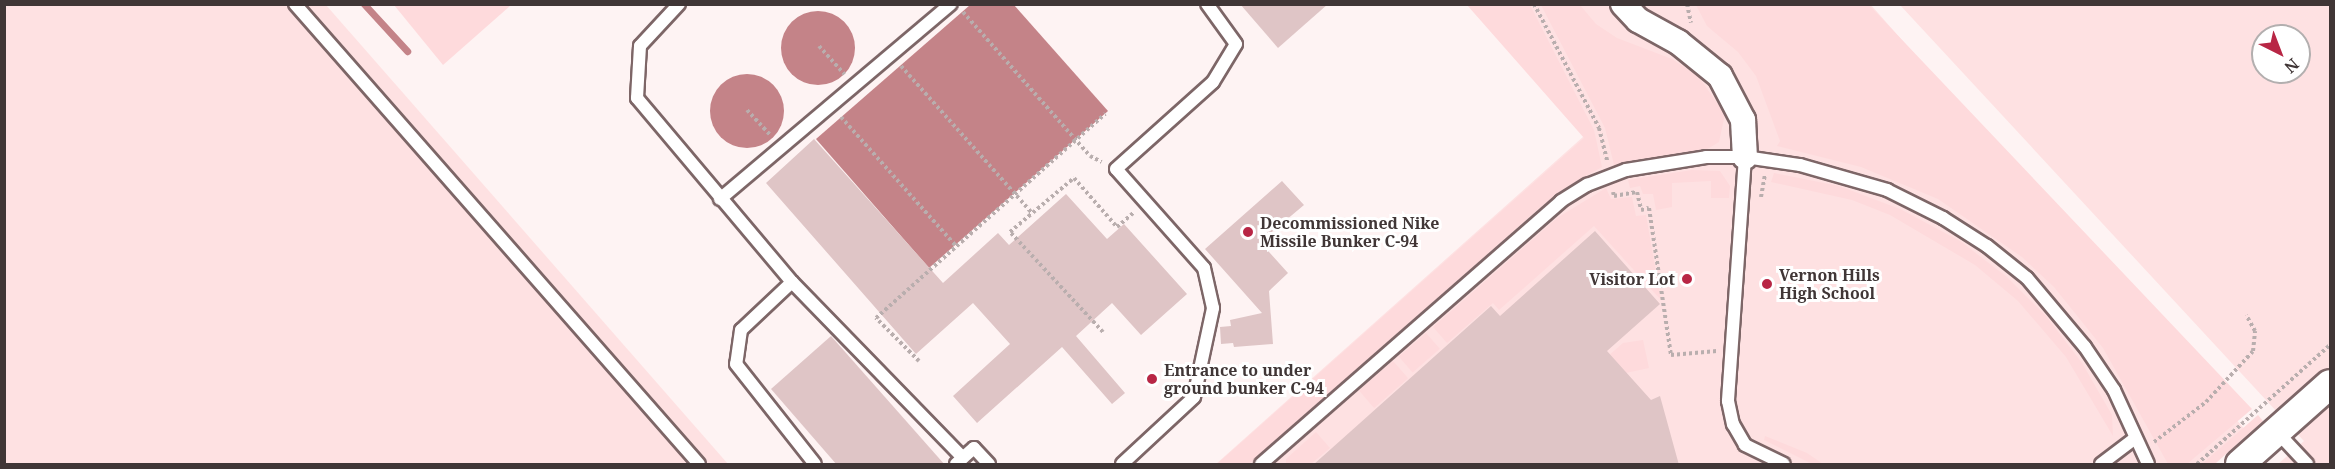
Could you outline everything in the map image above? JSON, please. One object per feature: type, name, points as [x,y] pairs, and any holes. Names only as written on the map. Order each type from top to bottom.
[{"type":"street","points":[[1623,4],[1638,20],[1678,42],[1720,76],[1743,120],[1745,156]]},
{"type":"street","points":[[2240,465],[2331,384]]},
{"type":"lane","points":[[295,4],[699,465]]},
{"type":"lane","points":[[679,4],[640,46],[637,98],[720,200],[792,282],[959,461],[974,448],[989,465]]},
{"type":"lane","points":[[720,200],[951,4]]},
{"type":"lane","points":[[1122,465],[1194,397],[1212,308],[1204,268],[1116,169],[1214,82],[1236,44],[1207,4]]},
{"type":"lane","points":[[1745,156],[1730,412],[1745,444],[1784,465]]},
{"type":"lane","points":[[1262,465],[1554,207],[1610,176],[1654,164],[1706,157],[1745,156],[1800,165],[1887,190],[1943,218],[1987,246],[2027,278],[2085,346],[2114,390],[2134,439],[2148,465]]},
{"type":"lane","points":[[792,282],[741,330],[736,364],[815,465]]},
{"type":"lane","points":[[2277,432],[2307,465]]},
{"type":"lane","points":[[2101,465],[2134,439]]},
{"type":"path","points":[[957,4],[1090,156],[1116,169]]},
{"type":"path","points":[[1534,4],[1599,128],[1614,196],[1637,192],[1641,210],[1649,208],[1671,355],[1717,351]]},
{"type":"path","points":[[1687,4],[1691,24]]},
{"type":"path","points":[[819,46],[855,86]]},
{"type":"path","points":[[891,55],[1032,213]]},
{"type":"path","points":[[831,105],[956,246]]},
{"type":"path","points":[[747,110],[781,148]]},
{"type":"path","points":[[919,361],[876,318],[1106,114]]},
{"type":"path","points":[[1103,332],[1010,232],[1074,178],[1117,227],[1146,202]]},
{"type":"path","points":[[2150,446],[2206,402],[2253,351],[2255,331],[2246,315]]},
{"type":"path","points":[[2197,465],[2331,345]]},
{"type":"shaded area","name":"Vernon Hills High School","points":[[1469,4],[1871,5],[2248,433],[2212,464],[1216,464],[1584,136]]},
{"type":"shaded area","points":[[4,5],[326,5],[728,464],[5,464]]},
{"type":"shaded area","points":[[394,5],[511,5],[443,65]]},
{"type":"shaded area","points":[[970,5],[1014,5],[1108,111],[929,268],[816,139]]},
{"type":"shaded area","points":[[1467,5],[1530,5],[1594,130],[1602,167],[1566,187],[1537,210],[1249,464],[1217,464],[1584,138]]},
{"type":"shaded area","points":[[1541,5],[1580,5],[1596,24],[1617,38],[1672,59],[1698,76],[1725,114],[1719,142],[1704,151],[1614,165],[1605,128]]},
{"type":"shaded area","points":[[1696,5],[1869,5],[2252,409],[2187,464],[2168,464],[2103,348],[2054,287],[2022,257],[1938,199],[1861,167],[1777,146],[1780,141],[1756,76],[1738,52],[1707,26]]},
{"type":"shaded area","points":[[1900,5],[2330,5],[2330,464],[2278,464],[2304,441]]},
{"type":"shaded area","points":[[818,11],[839,17],[849,27],[855,48],[849,69],[839,79],[818,85],[797,79],[787,69],[781,48],[787,27],[797,17]]},
{"type":"shaded area","points":[[747,74],[768,80],[778,90],[784,111],[778,132],[768,142],[747,148],[726,142],[716,132],[710,111],[716,90],[726,80]]},
{"type":"shaded area","points":[[1692,170],[1720,171],[1730,186],[1729,198],[1711,198],[1711,181],[1672,183],[1672,207],[1656,210],[1653,194],[1643,194],[1640,186],[1630,188],[1628,180]]},
{"type":"shaded area","points":[[1774,173],[1839,186],[1900,209],[1960,241],[2007,277],[2046,316],[2082,363],[2112,415],[2113,436],[2066,357],[2018,301],[1975,265],[1890,215],[1852,200],[1771,182]]},
{"type":"shaded area","points":[[1606,188],[1611,199],[1632,197],[1636,216],[1646,215],[1661,300],[1594,226],[1499,310],[1493,303],[1447,343],[1433,327],[1557,218]]},
{"type":"shaded area","points":[[1426,333],[1440,349],[1413,372],[1399,357]]},
{"type":"shaded area","points":[[1643,340],[1649,368],[1621,374],[1607,357],[1623,343]]},
{"type":"shaded area","points":[[1393,361],[1408,378],[1374,408],[1359,391]]},
{"type":"shaded area","points":[[2258,415],[2263,421],[2216,463],[2202,464]]},
{"type":"shaded area","points":[[1316,432],[1330,448],[1311,464],[1286,464],[1286,459]]},
{"type":"shaded area","points":[[1765,436],[1807,453],[1823,464],[1812,464],[1764,440]]},
{"type":"building","points":[[1240,4],[1328,4],[1278,48]]},
{"type":"building","points":[[814,139],[943,283],[998,233],[1009,245],[1066,194],[1107,239],[1124,224],[1187,294],[1141,335],[1112,303],[1076,336],[1125,393],[1112,404],[1062,347],[977,423],[953,396],[1010,344],[973,303],[916,354],[766,183]]},
{"type":"building","points":[[1282,181],[1304,205],[1260,242],[1288,273],[1269,291],[1273,344],[1234,347],[1233,343],[1221,344],[1220,327],[1231,326],[1230,320],[1262,313],[1205,249]]},
{"type":"building","points":[[1595,231],[1660,304],[1607,351],[1651,400],[1660,396],[1679,465],[1313,465],[1491,306],[1500,316]]},
{"type":"building","points":[[831,336],[945,465],[837,465],[771,389]]},
{"type":"waterway","points":[[364,4],[407,51]]},
{"type":"place","name":"Decommissioned Nike Missile Bunker C-94","points":[[1248,232]]},
{"type":"place","name":"Visitor Lot","points":[[1687,279]]},
{"type":"place","name":"Vernon Hills High School","points":[[1767,284]]},
{"type":"place","name":"Entrance to under ground bunker C-94","points":[[1152,379]]}]
